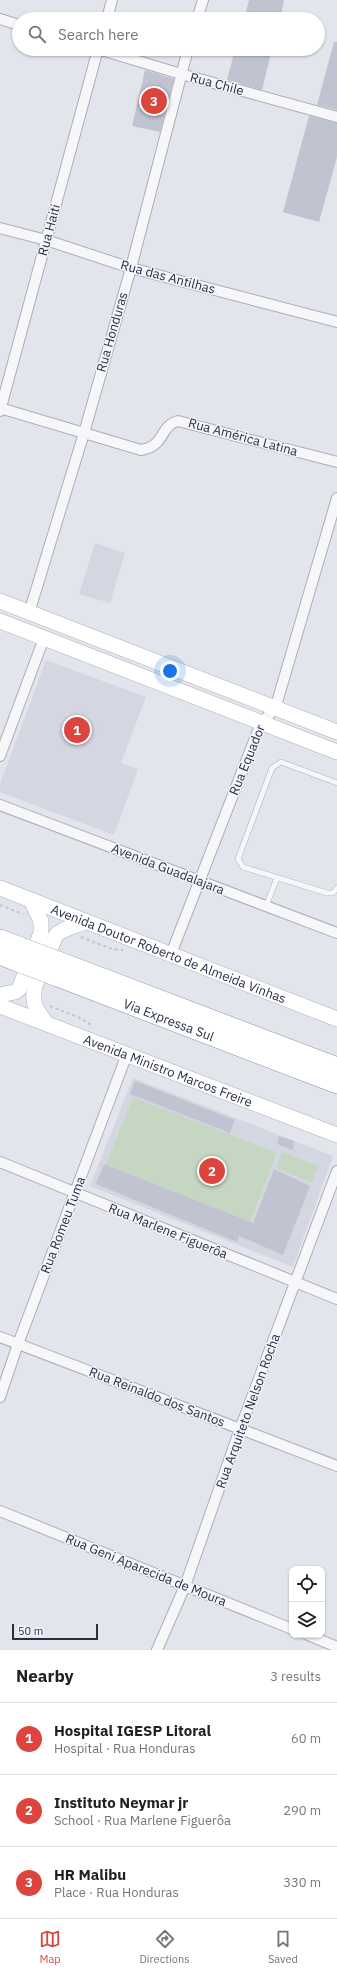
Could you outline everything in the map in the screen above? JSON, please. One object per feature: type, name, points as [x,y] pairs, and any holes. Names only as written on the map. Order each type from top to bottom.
[{"type":"highway","name":"Via Expressa Sul","points":[[0,939],[12,954],[337,1067]]},
{"type":"highway","name":"Via Expressa Sul","points":[[58,969],[337,1084]]},
{"type":"main road","points":[[0,601],[337,732]]},
{"type":"main road","points":[[0,621],[337,752]]},
{"type":"main road","name":"Avenida Doutor Roberto de Almeida Vinhas","points":[[0,888],[337,1019]]},
{"type":"main road","points":[[0,995],[15,992],[19,989],[42,933],[41,921],[30,899]]},
{"type":"main road","points":[[46,1023],[34,1005],[33,994],[35,986],[56,935],[62,930],[86,921]]},
{"type":"main road","name":"Avenida Ministro Marcos Freire","points":[[0,1006],[337,1135]]},
{"type":"street","points":[[109,12],[112,0]]},
{"type":"street","points":[[199,12],[202,0]]},
{"type":"street","points":[[0,20],[12,23]]},
{"type":"street","name":"Rua Haiti","points":[[0,409],[96,56]]},
{"type":"street","name":"Rua Chile","points":[[121,56],[337,117]]},
{"type":"street","name":"Rua Honduras","points":[[29,613],[84,432],[131,268],[186,56]]},
{"type":"street","name":"Rua das Antilhas","points":[[0,228],[46,240],[131,268],[337,322]]},
{"type":"street","name":"Rua América Latina","points":[[0,409],[84,432],[141,450],[147,449],[156,444],[168,426],[178,421],[337,462]]},
{"type":"street","name":"Rua Equador","points":[[171,954],[261,723],[275,708],[337,498]]},
{"type":"street","points":[[0,756],[44,638]]},
{"type":"street","name":"Avenida Guadalajara","points":[[0,805],[337,933]]},
{"type":"street","name":"Rua Romeu Tuma","points":[[0,1397],[18,1344],[127,1054]]},
{"type":"street","name":"Rua Marlene Figuerôa","points":[[0,1162],[76,1192],[296,1284],[337,1299]]},
{"type":"street","name":"Rua Arquiteto Nelson Rocha","points":[[157,1650],[185,1586],[240,1429],[296,1284],[337,1171]]},
{"type":"street","name":"Rua Reinaldo dos Santos","points":[[0,1337],[337,1466]]},
{"type":"street","name":"Rua Geni Aparecida de Moura","points":[[0,1511],[289,1628]]},
{"type":"street","points":[[315,1638],[337,1647]]},
{"type":"lane","points":[[337,783],[282,762],[272,768],[238,859],[243,866],[327,894],[333,893],[337,888]]},
{"type":"lane","points":[[266,906],[277,878]]},
{"type":"shaded area","points":[[95,543],[125,553],[110,603],[79,594]]},
{"type":"shaded area","points":[[46,660],[146,697],[121,763],[138,769],[114,835],[0,792],[0,784]]},
{"type":"shaded area","points":[[133,1078],[333,1156],[293,1267],[90,1186]]},
{"type":"green space","points":[[133,1097],[277,1153],[247,1231],[102,1174]]},
{"type":"green space","points":[[282,1152],[318,1166],[312,1183],[276,1168]]},
{"type":"building","points":[[249,0],[284,0],[281,12],[246,12]]},
{"type":"building","points":[[334,42],[337,42],[337,110],[317,105]]},
{"type":"building","points":[[233,56],[270,56],[262,90],[227,80]]},
{"type":"building","points":[[145,70],[174,79],[160,132],[132,126]]},
{"type":"building","points":[[309,116],[337,123],[337,157],[319,222],[283,212]]},
{"type":"building","points":[[135,1081],[235,1120],[230,1133],[130,1094]]},
{"type":"building","points":[[279,1136],[294,1141],[293,1150],[277,1144]]},
{"type":"building","points":[[104,1164],[253,1223],[274,1169],[310,1186],[283,1255],[239,1236],[237,1242],[96,1184]]},
{"type":"place","name":"HR Malibu","points":[[154,101]]},
{"type":"place","name":"Hospital IGESP Litoral","points":[[77,730]]},
{"type":"place","name":"Instituto Neymar jr","points":[[212,1171]]}]
